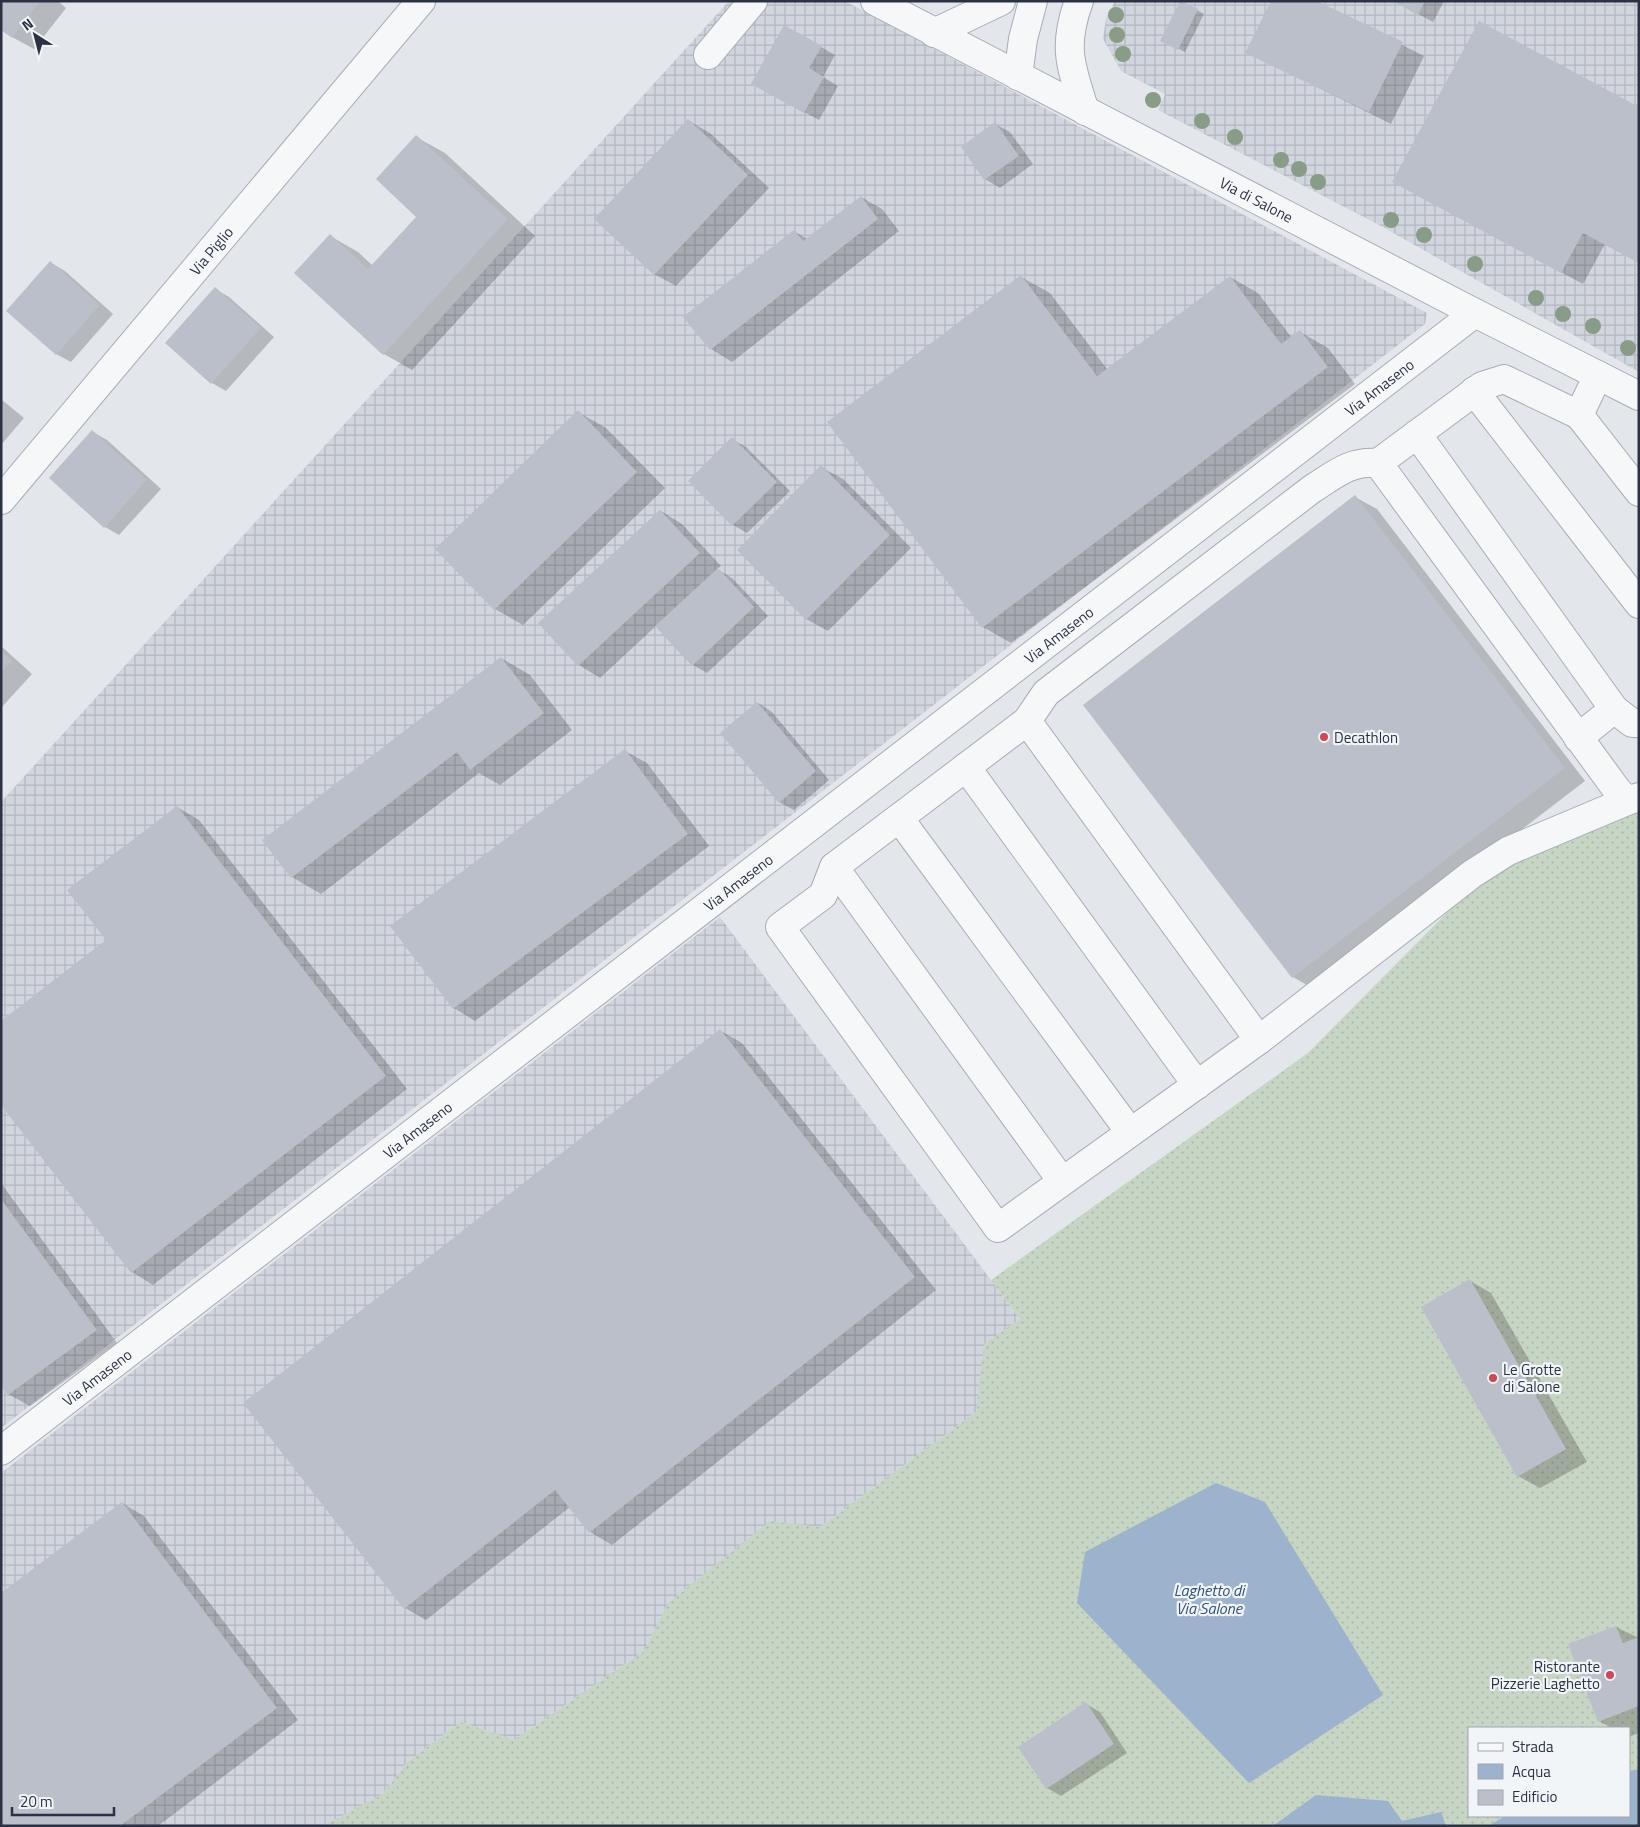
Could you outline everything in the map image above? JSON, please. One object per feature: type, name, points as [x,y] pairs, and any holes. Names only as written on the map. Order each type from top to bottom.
[{"type":"street","name":"Via Piglio","points":[[1,500],[421,1]]},
{"type":"street","points":[[708,55],[753,1]]},
{"type":"street","name":"Via di Salone","points":[[875,1],[1475,313],[1639,396]]},
{"type":"street","points":[[934,33],[1001,1]]},
{"type":"street","points":[[1018,76],[1023,39],[1033,1]]},
{"type":"street","points":[[1079,1],[1068,42],[1071,67],[1085,111]]},
{"type":"street","name":"Via Amaseno","points":[[1,1451],[1475,313]]},
{"type":"street","points":[[1579,415],[1598,375]]},
{"type":"street","points":[[1378,463],[1578,738],[1633,799],[1508,851],[1472,874],[1259,1040],[998,1228],[780,927],[823,895],[834,867],[1027,721],[1046,693],[1312,489],[1348,467],[1360,462],[1378,463],[1482,386],[1504,378],[1579,415],[1639,492]]},
{"type":"street","points":[[1474,391],[1639,604]]},
{"type":"street","points":[[1417,434],[1614,709],[1632,723],[1639,723]]},
{"type":"street","points":[[1578,738],[1614,709]]},
{"type":"street","points":[[1027,721],[1259,1040]]},
{"type":"street","points":[[966,767],[1197,1084]]},
{"type":"street","points":[[899,818],[1130,1132]]},
{"type":"street","points":[[834,867],[1062,1182]]},
{"type":"shaded area","points":[[729,1],[845,1],[1427,313],[1425,324],[1,1428],[1,802]]},
{"type":"shaded area","points":[[1115,1],[1639,1],[1639,372],[1381,226],[1158,110],[1165,94],[1121,71],[1103,39],[1106,18]]},
{"type":"shaded area","points":[[720,917],[1020,1319],[985,1344],[976,1412],[820,1527],[770,1522],[668,1603],[644,1651],[514,1740],[461,1722],[407,1762],[383,1794],[323,1826],[1,1826],[1,1473]]},
{"type":"green space","points":[[1639,796],[1639,1826],[323,1826],[383,1794],[407,1762],[461,1722],[514,1740],[644,1651],[668,1603],[770,1521],[820,1527],[976,1412],[984,1344],[1020,1319],[991,1280],[1308,1053],[1508,851]]},
{"type":"water","name":"Laghetto di Via Salone","points":[[1216,1483],[1265,1502],[1383,1695],[1249,1783],[1077,1603],[1085,1552]]},
{"type":"water","points":[[1639,1769],[1639,1826],[1489,1826],[1503,1817],[1630,1817],[1630,1771]]},
{"type":"water","points":[[1316,1795],[1388,1801],[1402,1821],[1441,1812],[1446,1826],[1273,1826]]},
{"type":"building","points":[[1,1],[40,1],[12,38],[1,30]]},
{"type":"building","points":[[1180,1],[1198,9],[1178,50],[1160,41]]},
{"type":"building","points":[[1271,1],[1317,1],[1403,42],[1369,112],[1245,53]]},
{"type":"building","points":[[1393,1],[1425,1],[1418,15]]},
{"type":"building","points":[[1479,21],[1639,107],[1639,263],[1583,233],[1561,273],[1392,182]]},
{"type":"building","points":[[784,25],[822,46],[809,68],[824,77],[804,113],[751,84]]},
{"type":"building","points":[[688,119],[748,175],[654,275],[594,219]]},
{"type":"building","points":[[995,122],[1019,156],[984,180],[961,147]]},
{"type":"building","points":[[416,135],[508,219],[383,355],[294,273],[330,234],[368,269],[416,217],[376,179]]},
{"type":"building","points":[[861,196],[878,219],[710,350],[683,317],[794,230],[803,241]]},
{"type":"building","points":[[50,261],[100,305],[56,355],[6,311]]},
{"type":"building","points":[[1021,275],[1097,376],[1230,276],[1281,344],[1300,330],[1328,367],[982,628],[827,422]]},
{"type":"building","points":[[215,287],[261,328],[211,384],[165,343]]},
{"type":"building","points":[[578,410],[637,472],[494,610],[435,549]]},
{"type":"building","points":[[92,430],[147,480],[104,528],[49,478]]},
{"type":"building","points":[[732,437],[777,482],[732,526],[688,481]]},
{"type":"building","points":[[821,465],[890,535],[806,620],[737,550]]},
{"type":"building","name":"Decathlon","points":[[1355,495],[1565,768],[1292,978],[1083,705]]},
{"type":"building","points":[[660,510],[700,553],[578,666],[538,623]]},
{"type":"building","points":[[718,568],[754,607],[692,666],[655,626]]},
{"type":"building","points":[[1,651],[12,661],[1,672]]},
{"type":"building","points":[[501,657],[544,713],[470,770],[457,752],[291,878],[262,840]]},
{"type":"building","points":[[757,702],[816,771],[779,803],[720,733]]},
{"type":"building","points":[[625,749],[688,834],[453,1009],[390,926]]},
{"type":"building","points":[[177,806],[386,1076],[131,1273],[1,1105],[1,1021],[106,940],[67,890]]},
{"type":"building","points":[[720,1029],[915,1277],[589,1533],[555,1490],[404,1609],[243,1403]]},
{"type":"building","points":[[1,1199],[97,1330],[8,1395],[1,1386]]},
{"type":"building","name":"Le Grotte di Salone","points":[[1470,1279],[1566,1449],[1517,1477],[1421,1307]]},
{"type":"building","points":[[122,1502],[277,1708],[120,1826],[1,1826],[1,1593]]},
{"type":"building","name":"Ristorante Pizzerie Laghetto","points":[[1616,1626],[1623,1643],[1639,1637],[1639,1706],[1598,1722],[1568,1644]]},
{"type":"building","points":[[1086,1702],[1114,1744],[1046,1789],[1018,1747]]},
{"type":"place","name":"Decathlon","points":[[1324,737]]},
{"type":"place","name":"Le Grotte di Salone","points":[[1493,1378]]},
{"type":"place","name":"Ristorante Pizzerie Laghetto","points":[[1610,1675]]}]
